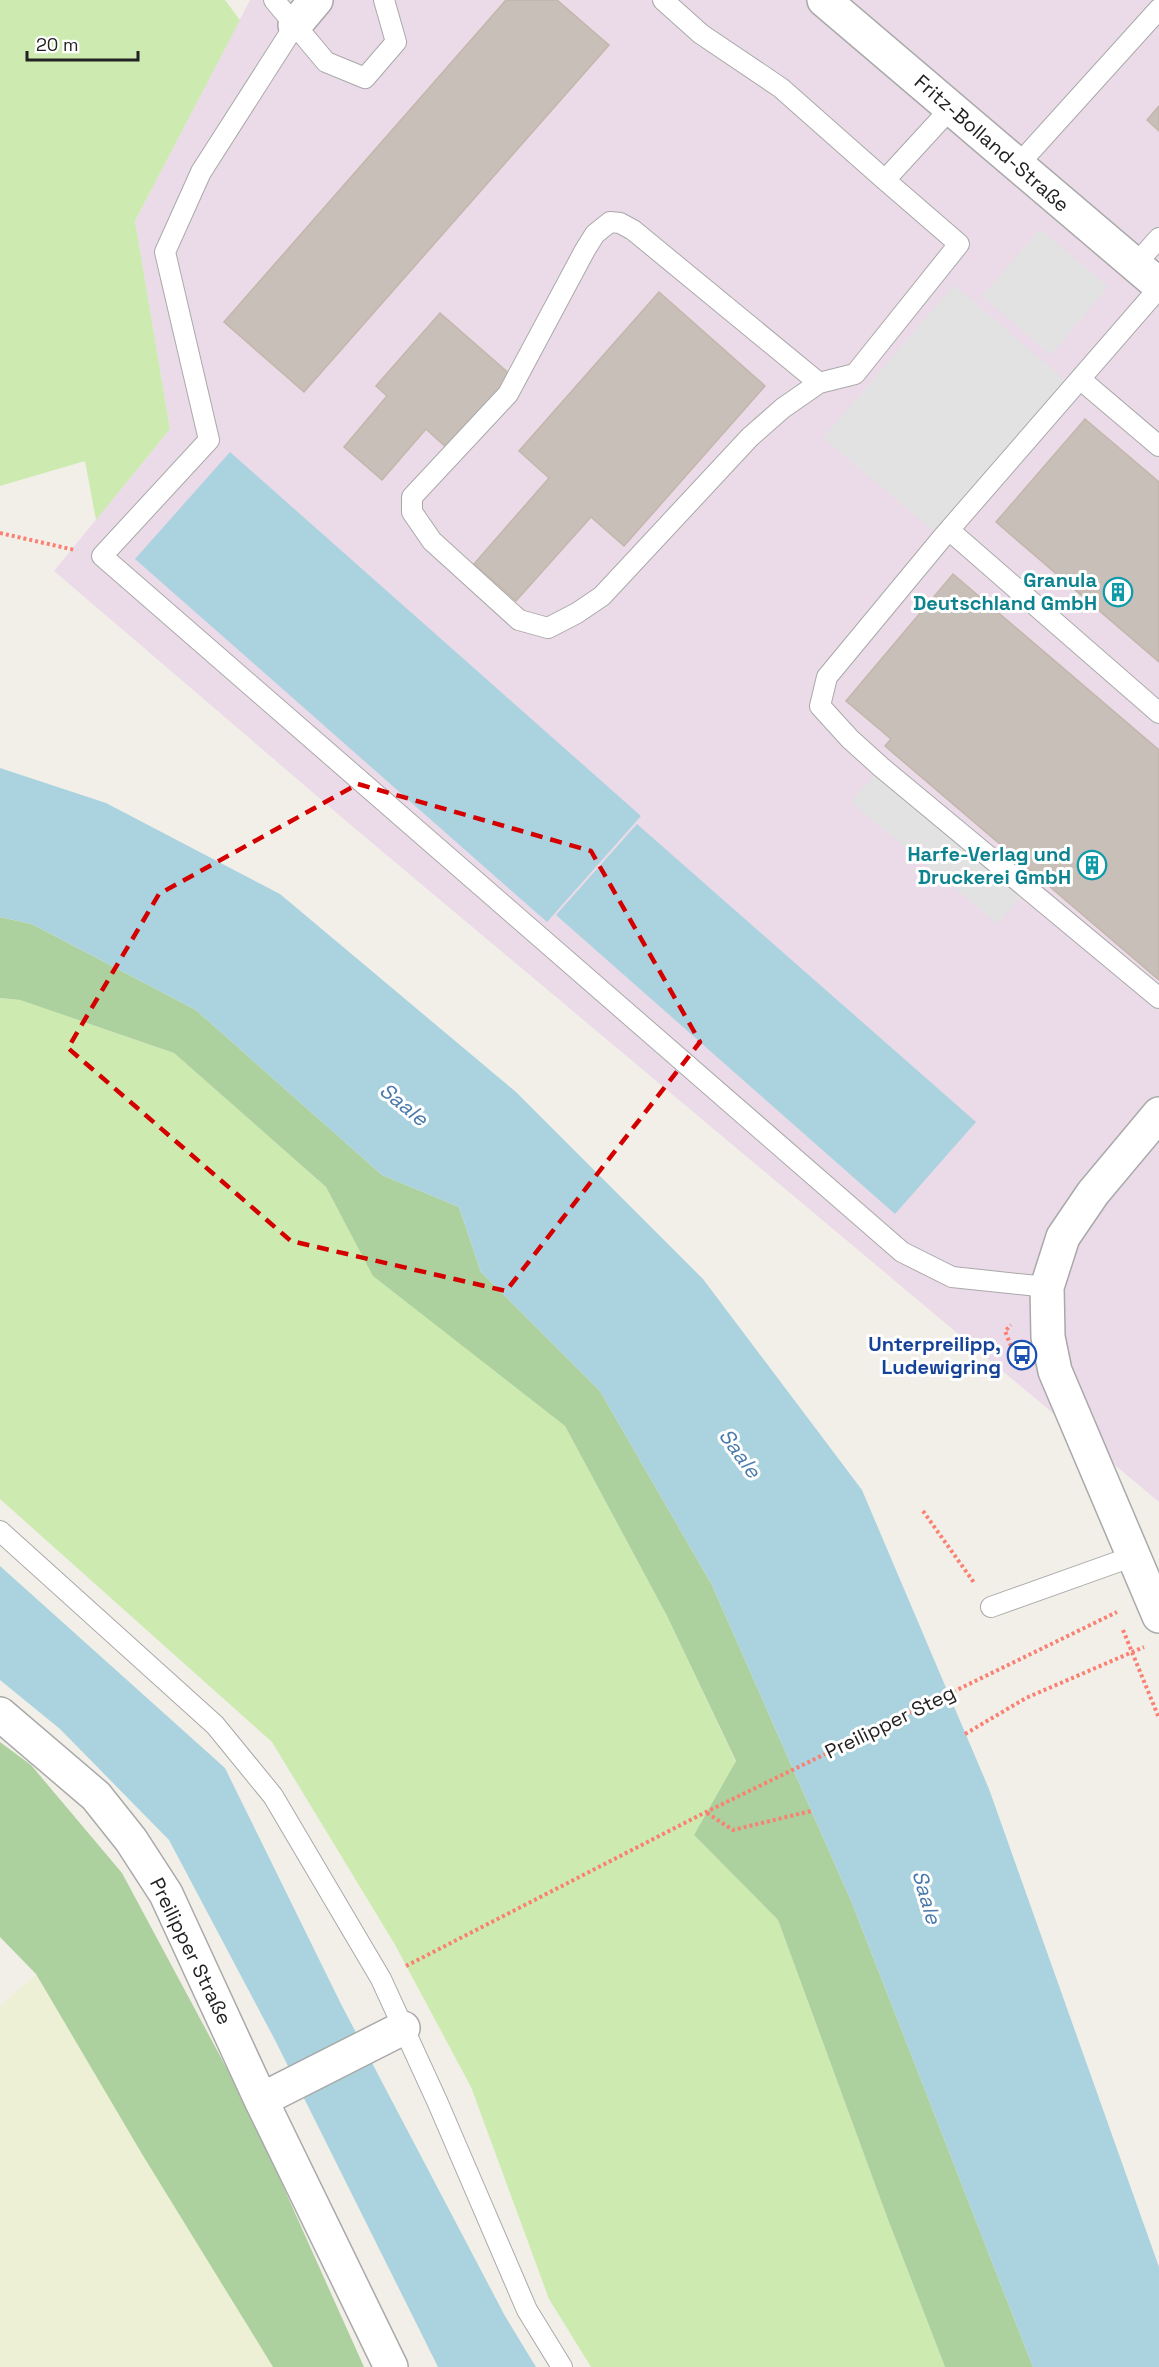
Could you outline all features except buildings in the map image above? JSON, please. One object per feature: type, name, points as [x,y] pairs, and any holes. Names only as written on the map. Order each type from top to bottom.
[{"type":"street","points":[[295,25],[316,0]]},
{"type":"street","name":"Fritz-Bolland-Straße","points":[[824,0],[1151,280]]},
{"type":"street","points":[[1154,1630],[1134,1556],[1055,1371],[1048,1337],[1047,1287],[1063,1237],[1094,1193],[1159,1114]]},
{"type":"street","name":"Preilipper Straße","points":[[0,1714],[96,1796],[131,1840],[166,1894],[272,2094],[391,2367]]},
{"type":"street","points":[[272,2094],[392,2033]]},
{"type":"lane","points":[[274,0],[326,62],[365,78],[396,42],[384,0]]},
{"type":"lane","points":[[663,0],[701,34],[781,88],[959,244],[855,374],[819,383],[783,408],[750,437],[602,596],[548,628],[519,620],[432,541],[412,512],[412,497],[508,394],[585,250],[595,234],[610,222],[620,223],[633,230],[819,383]]},
{"type":"lane","points":[[1018,165],[1159,9]]},
{"type":"lane","points":[[295,25],[201,172],[165,252],[209,440],[102,556],[902,1252],[952,1277],[1047,1287]]},
{"type":"lane","points":[[885,180],[951,108]]},
{"type":"lane","points":[[1159,238],[1151,280],[1080,379],[827,677],[820,706],[850,739],[881,766],[1159,998]]},
{"type":"lane","points":[[1080,379],[1159,446]]},
{"type":"lane","points":[[949,531],[1159,713]]},
{"type":"lane","points":[[0,1532],[215,1725],[273,1796],[381,1980],[392,2033],[527,2310],[562,2367]]},
{"type":"lane","points":[[991,1607],[1134,1556]]},
{"type":"path","points":[[0,532],[102,556]]},
{"type":"path","points":[[923,1511],[991,1607]]},
{"type":"path","name":"Preilipper Steg","points":[[381,1980],[706,1812],[1117,1612]]},
{"type":"path","points":[[965,1734],[1026,1698],[1154,1630]]},
{"type":"path","points":[[706,1812],[733,1830],[811,1810]]},
{"type":"highlighted area","points":[[358,784],[591,851],[700,1042],[506,1291],[291,1241],[68,1048],[159,894]]},
{"type":"shaded area","points":[[250,0],[1159,0],[1159,1502],[359,832],[54,571],[170,429],[135,221]]},
{"type":"shaded area","points":[[1040,229],[1108,287],[1051,355],[982,296]]},
{"type":"shaded area","points":[[954,285],[1073,387],[942,538],[823,438]]},
{"type":"shaded area","points":[[881,767],[1027,889],[998,924],[851,802]]},
{"type":"green space","points":[[0,0],[225,0],[240,20],[135,221],[170,429],[96,520],[85,461],[0,486]]},
{"type":"green space","points":[[0,917],[32,924],[196,1010],[382,1175],[459,1207],[481,1272],[600,1391],[712,1585],[852,1903],[1033,2367],[945,2367],[887,2217],[778,1920],[694,1835],[736,1761],[667,1616],[565,1426],[373,1276],[326,1187],[174,1053],[20,1000],[0,998]]},
{"type":"green space","points":[[0,998],[20,1000],[174,1053],[326,1187],[374,1276],[565,1426],[667,1616],[736,1762],[694,1835],[778,1920],[887,2217],[945,2367],[591,2367],[549,2299],[471,2087],[394,1943],[272,1742],[0,1499]]},
{"type":"green space","points":[[0,1742],[31,1765],[122,1873],[248,2108],[364,2367],[273,2367],[142,2154],[36,1974],[0,1937]]},
{"type":"green space","points":[[36,1974],[274,2367],[0,2367],[0,2006]]},
{"type":"water","points":[[230,452],[641,816],[547,922],[135,559]]},
{"type":"water","name":"Saale","points":[[0,768],[106,803],[280,894],[516,1092],[703,1279],[862,1490],[989,1789],[1159,2267],[1159,2367],[1033,2367],[852,1903],[712,1585],[600,1391],[481,1272],[459,1207],[382,1175],[196,1010],[32,924],[0,917]]},
{"type":"water","points":[[637,824],[976,1122],[895,1214],[556,915]]},
{"type":"water","points":[[0,1566],[225,1768],[341,2004],[505,2316],[536,2367],[438,2367],[276,2042],[169,1840],[60,1729],[0,1680]]},
{"type":"place","name":"Granula Deutschland GmbH","points":[[1118,592]]},
{"type":"place","name":"Harfe-Verlag und Druckerei GmbH","points":[[1092,865]]},
{"type":"place","name":"Unterpreilipp, Ludewigring","points":[[1022,1355]]}]
